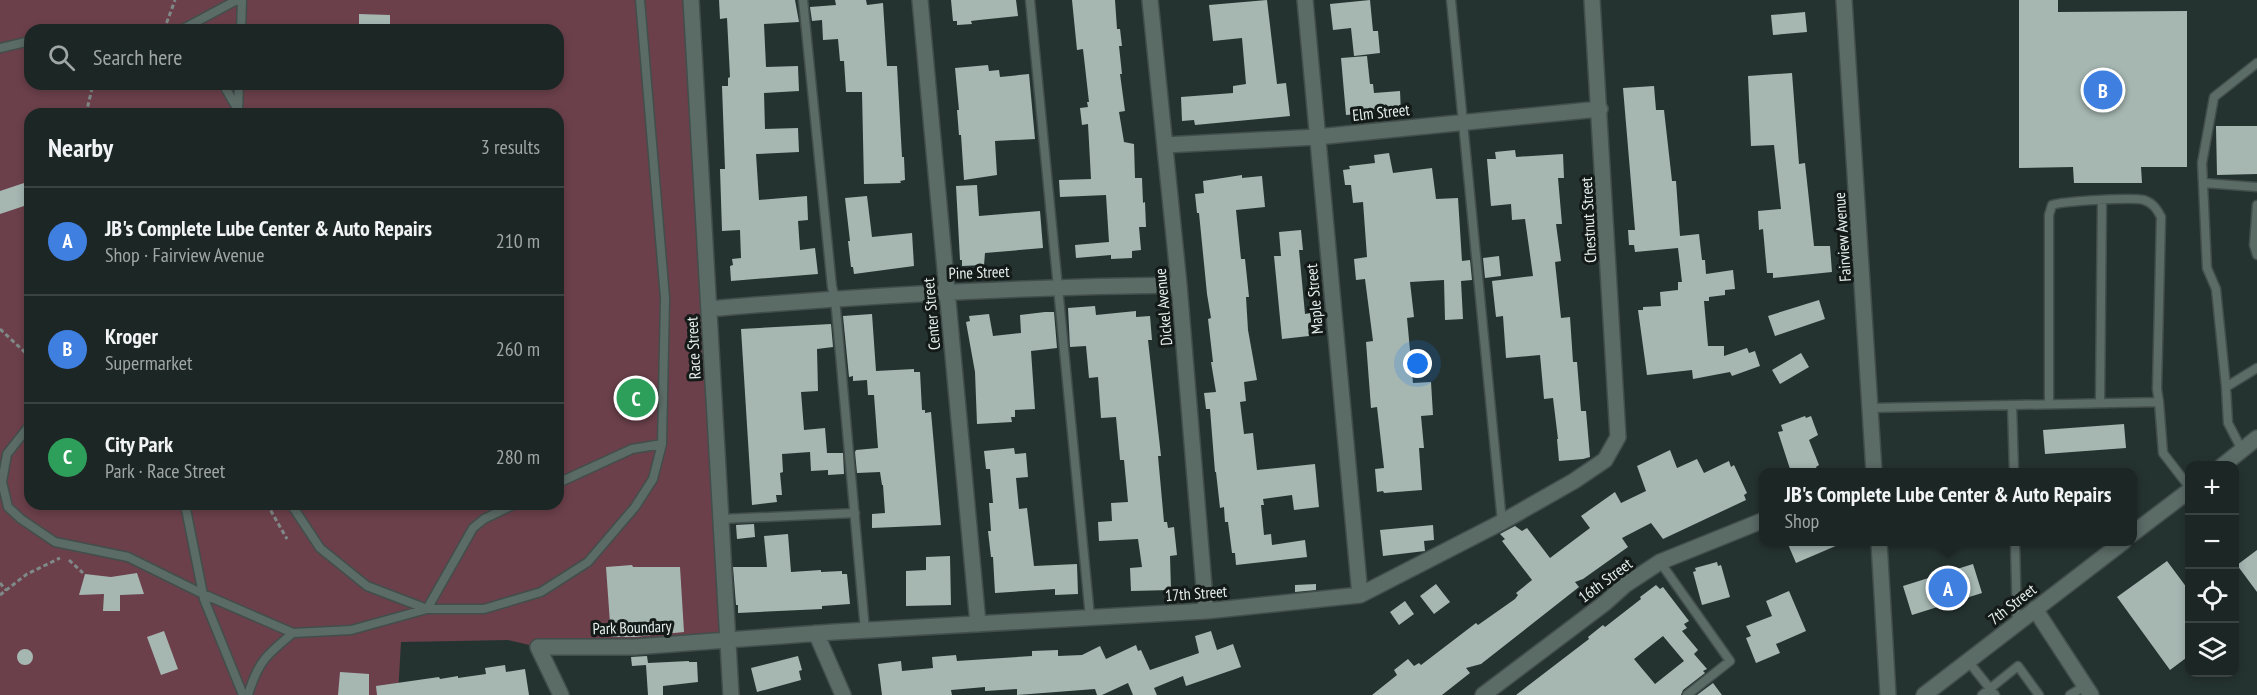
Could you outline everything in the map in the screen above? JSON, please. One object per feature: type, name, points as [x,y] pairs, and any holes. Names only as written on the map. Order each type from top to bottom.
[{"type":"street","name":"Race Street","points":[[691,0],[730,695]]},
{"type":"street","name":"Center Street","points":[[920,0],[978,624]]},
{"type":"street","name":"Dickel Avenue","points":[[1150,0],[1179,285],[1206,611]]},
{"type":"street","name":"Maple Street","points":[[1305,0],[1360,595]]},
{"type":"street","name":"Chestnut Street","points":[[1592,0],[1618,437]]},
{"type":"street","name":"Fairview Avenue","points":[[1844,0],[1874,468]]},
{"type":"street","name":"Elm Street","points":[[1165,145],[1317,137],[1600,109]]},
{"type":"street","name":"Pine Street","points":[[709,309],[947,291],[1057,286],[1179,285]]},
{"type":"street","name":"17th Street","points":[[728,639],[1206,611],[1360,595],[1502,522],[1574,481],[1605,460],[1618,437]]},
{"type":"street","points":[[2227,461],[2257,438]]},
{"type":"street","points":[[2137,531],[2185,493]]},
{"type":"street","name":"16th Street","points":[[1483,695],[1605,603],[1624,585],[1660,562],[1759,522]]},
{"type":"street","points":[[1879,546],[1888,695]]},
{"type":"street","name":"7th Street","points":[[1924,695],[2118,546]]},
{"type":"street","points":[[2035,609],[2088,691]]},
{"type":"street","points":[[816,633],[843,695]]},
{"type":"street","name":"Park Boundary","points":[[561,695],[538,647],[634,647],[728,639]]},
{"type":"lane","points":[[193,24],[237,0]]},
{"type":"lane","points":[[241,24],[242,0]]},
{"type":"lane","points":[[24,433],[8,454],[2,482],[8,507],[21,519],[55,542],[128,557],[203,594],[292,633],[351,630],[427,609],[484,609],[542,592],[588,562],[635,507],[653,479],[662,444],[665,298],[644,72],[640,0]]},
{"type":"lane","points":[[803,0],[832,287],[835,298],[865,630]]},
{"type":"lane","points":[[1030,0],[1090,616]]},
{"type":"lane","points":[[1451,0],[1502,522]]},
{"type":"lane","points":[[0,48],[24,42]]},
{"type":"lane","points":[[2242,450],[2228,423],[2216,289],[2207,268],[2202,163],[2214,97],[2257,63]]},
{"type":"lane","points":[[226,90],[236,108]]},
{"type":"lane","points":[[238,108],[239,90]]},
{"type":"lane","points":[[2204,183],[2257,187]]},
{"type":"lane","points":[[2049,404],[2049,215],[2052,205],[2061,202],[2143,200],[2155,206],[2161,216],[2157,389],[2163,453],[2185,482]]},
{"type":"lane","points":[[2100,403],[2102,201]]},
{"type":"lane","points":[[2257,205],[2254,245],[2257,255]]},
{"type":"lane","points":[[2226,387],[2257,368]]},
{"type":"lane","points":[[1870,408],[2159,402]]},
{"type":"lane","points":[[2012,405],[2014,468]]},
{"type":"lane","points":[[564,480],[632,449],[662,444]]},
{"type":"lane","points":[[186,510],[203,594],[245,695]]},
{"type":"lane","points":[[295,510],[320,548],[367,586],[427,609]]},
{"type":"lane","points":[[427,609],[473,528],[484,519],[503,510]]},
{"type":"lane","points":[[721,519],[855,513]]},
{"type":"lane","points":[[2015,546],[2017,622]]},
{"type":"lane","points":[[1660,562],[1730,661],[1687,695]]},
{"type":"lane","points":[[245,695],[255,671],[270,652],[292,633]]},
{"type":"lane","points":[[1968,661],[1992,691]]},
{"type":"lane","points":[[1982,695],[1992,691],[2018,666],[2039,695]]},
{"type":"lane","points":[[2070,695],[2088,691]]},
{"type":"path","points":[[166,24],[175,0]]},
{"type":"path","points":[[87,108],[92,90]]},
{"type":"path","points":[[0,330],[24,352]]},
{"type":"path","points":[[270,510],[287,539]]},
{"type":"path","points":[[0,595],[27,574],[57,559],[66,557],[83,573]]},
{"type":"path","points":[[0,583],[6,590]]},
{"type":"shaded area","points":[[0,0],[691,0],[727,639],[538,647],[508,640],[401,642],[398,695],[0,695]]},
{"type":"building","points":[[719,0],[795,0],[799,22],[764,24],[766,67],[798,66],[799,91],[764,93],[765,129],[798,128],[799,152],[756,154],[759,200],[807,196],[808,220],[798,221],[800,250],[815,248],[818,274],[731,281],[732,259],[741,258],[740,230],[722,231],[720,169],[725,169],[722,86],[728,86],[730,77],[727,18],[720,19]]},
{"type":"building","points":[[835,0],[866,0],[867,5],[883,3],[887,66],[897,66],[905,180],[900,181],[901,183],[864,184],[862,92],[846,92],[844,61],[840,61],[838,39],[823,40],[822,20],[812,21],[810,7],[836,5]]},
{"type":"building","points":[[951,0],[1016,0],[1018,16],[971,21],[972,24],[957,25],[957,21],[953,21]]},
{"type":"building","points":[[1072,0],[1115,0],[1117,29],[1120,29],[1122,46],[1119,46],[1122,74],[1120,74],[1125,111],[1119,112],[1124,142],[1134,144],[1135,178],[1142,178],[1143,203],[1145,202],[1146,227],[1139,227],[1141,250],[1132,251],[1132,258],[1111,259],[1111,255],[1076,258],[1075,245],[1109,242],[1106,195],[1060,197],[1059,180],[1091,179],[1088,124],[1082,125],[1080,108],[1088,107],[1087,102],[1089,102],[1083,49],[1077,50]]},
{"type":"building","points":[[1267,0],[1277,84],[1286,83],[1290,116],[1195,125],[1194,120],[1182,121],[1181,97],[1233,93],[1233,86],[1246,84],[1242,38],[1213,41],[1209,5]]},
{"type":"building","points":[[1370,0],[1373,31],[1378,31],[1380,53],[1354,56],[1351,28],[1333,30],[1330,4]]},
{"type":"building","points":[[2019,0],[2058,0],[2058,12],[2187,11],[2187,167],[2141,167],[2142,183],[2074,183],[2073,167],[2019,168]]},
{"type":"building","points":[[1805,12],[1807,32],[1773,35],[1771,15]]},
{"type":"building","points":[[359,14],[390,15],[390,24],[359,24]]},
{"type":"building","points":[[1367,56],[1370,84],[1373,84],[1374,93],[1400,91],[1401,114],[1380,116],[1379,112],[1346,115],[1341,58]]},
{"type":"building","points":[[988,65],[989,71],[999,70],[1000,77],[1029,74],[1035,139],[995,141],[997,175],[964,180],[955,68]]},
{"type":"building","points":[[1792,73],[1799,164],[1805,163],[1814,246],[1830,246],[1832,272],[1773,278],[1773,273],[1767,273],[1763,229],[1759,230],[1758,211],[1781,209],[1774,145],[1751,146],[1748,76]]},
{"type":"building","points":[[1654,86],[1656,110],[1664,110],[1672,181],[1676,181],[1680,236],[1699,234],[1706,274],[1733,270],[1735,289],[1725,290],[1725,295],[1709,297],[1709,301],[1704,301],[1708,346],[1724,346],[1724,356],[1747,348],[1749,353],[1755,351],[1760,366],[1732,376],[1730,372],[1693,379],[1692,370],[1647,375],[1638,310],[1643,310],[1643,307],[1661,306],[1660,292],[1678,290],[1678,282],[1682,282],[1678,248],[1635,252],[1634,245],[1629,245],[1628,230],[1635,230],[1623,88]]},
{"type":"building","points":[[2216,126],[2257,126],[2257,174],[2217,175]]},
{"type":"building","points":[[1515,150],[1516,157],[1563,154],[1564,178],[1558,178],[1562,224],[1556,224],[1561,261],[1555,262],[1561,318],[1570,317],[1573,362],[1577,362],[1581,411],[1586,411],[1590,457],[1583,459],[1559,461],[1553,398],[1544,399],[1540,355],[1506,358],[1503,316],[1496,317],[1492,281],[1533,276],[1525,219],[1512,220],[1511,204],[1491,206],[1487,159],[1496,159],[1495,152]]},
{"type":"building","points":[[1389,153],[1393,173],[1432,168],[1436,199],[1458,198],[1462,261],[1470,260],[1472,280],[1461,281],[1463,319],[1445,320],[1444,280],[1410,282],[1414,317],[1407,318],[1413,383],[1431,382],[1433,415],[1421,416],[1424,448],[1419,448],[1422,490],[1384,493],[1383,491],[1377,492],[1375,469],[1384,468],[1377,407],[1371,408],[1366,342],[1373,341],[1365,279],[1356,280],[1354,259],[1367,257],[1363,202],[1353,203],[1351,185],[1345,185],[1343,170],[1350,169],[1349,166],[1375,163],[1374,155]]},
{"type":"building","points":[[1242,175],[1242,178],[1262,176],[1265,207],[1236,210],[1241,259],[1245,259],[1249,297],[1246,297],[1248,330],[1257,380],[1244,382],[1246,401],[1240,402],[1244,434],[1253,433],[1257,470],[1315,464],[1319,507],[1294,510],[1292,495],[1263,499],[1264,505],[1261,505],[1264,535],[1271,534],[1272,545],[1305,540],[1307,557],[1236,565],[1228,522],[1225,522],[1224,507],[1220,508],[1210,409],[1206,409],[1204,393],[1216,392],[1208,319],[1211,318],[1195,194],[1204,193],[1203,181]]},
{"type":"building","points":[[24,183],[24,206],[0,214],[0,191]]},
{"type":"building","points":[[977,185],[979,216],[1040,211],[1043,248],[985,253],[984,265],[962,266],[956,186]]},
{"type":"building","points":[[867,196],[872,237],[912,233],[914,266],[854,274],[853,267],[851,267],[845,198]]},
{"type":"building","points":[[1301,230],[1303,250],[1299,250],[1305,314],[1311,313],[1312,327],[1308,327],[1309,336],[1282,339],[1274,256],[1281,256],[1279,232]]},
{"type":"building","points":[[1499,256],[1501,276],[1485,278],[1483,258]]},
{"type":"building","points":[[1819,300],[1825,319],[1775,336],[1768,316]]},
{"type":"building","points":[[1095,306],[1096,315],[1136,311],[1136,317],[1150,316],[1152,340],[1148,340],[1161,456],[1158,456],[1164,522],[1167,522],[1168,528],[1174,527],[1177,555],[1170,556],[1171,590],[1131,591],[1130,568],[1142,567],[1138,539],[1099,541],[1098,522],[1112,521],[1111,503],[1128,502],[1124,460],[1120,460],[1116,417],[1101,418],[1098,377],[1089,378],[1086,346],[1070,347],[1068,308]]},
{"type":"building","points":[[1054,312],[1057,348],[1031,351],[1035,409],[1015,410],[1015,417],[1011,417],[1012,422],[977,424],[975,372],[966,322],[970,321],[969,316],[989,314],[993,336],[1021,333],[1020,315]]},
{"type":"building","points":[[872,314],[876,371],[914,369],[914,372],[920,372],[922,410],[925,410],[925,413],[931,412],[941,525],[872,528],[872,514],[885,513],[883,485],[880,472],[857,473],[855,452],[878,448],[874,395],[868,395],[867,380],[853,381],[853,376],[849,377],[843,316]]},
{"type":"building","points":[[831,324],[833,347],[817,349],[818,391],[801,392],[804,430],[825,428],[827,453],[843,453],[844,474],[828,475],[828,470],[811,471],[810,452],[782,454],[783,472],[780,473],[782,495],[776,495],[777,502],[752,505],[741,329]]},
{"type":"building","points":[[1801,353],[1809,367],[1780,384],[1772,370]]},
{"type":"building","points":[[1811,416],[1818,435],[1809,440],[1819,465],[1816,468],[1790,468],[1778,432],[1783,431],[1781,425]]},
{"type":"building","points":[[2124,424],[2126,448],[2045,454],[2043,430]]},
{"type":"building","points":[[1014,448],[1015,454],[1026,453],[1028,477],[1016,478],[1019,509],[1027,508],[1034,566],[1077,564],[1078,594],[1055,595],[1055,589],[995,593],[993,557],[991,557],[988,531],[991,531],[989,503],[993,503],[990,469],[986,469],[984,451]]},
{"type":"building","points":[[1670,450],[1677,468],[1697,459],[1704,473],[1729,461],[1731,467],[1734,465],[1747,493],[1744,495],[1746,500],[1663,539],[1651,523],[1622,538],[1628,547],[1583,579],[1575,582],[1579,587],[1481,664],[1466,668],[1470,673],[1442,695],[1372,695],[1397,675],[1394,670],[1408,659],[1414,666],[1419,663],[1421,665],[1476,623],[1478,625],[1515,599],[1518,595],[1516,593],[1532,580],[1502,541],[1505,539],[1500,534],[1515,526],[1522,531],[1527,528],[1550,558],[1590,528],[1581,516],[1615,492],[1621,503],[1646,491],[1637,466]]},
{"type":"building","points":[[754,524],[755,537],[737,539],[736,525]]},
{"type":"building","points":[[1433,525],[1434,540],[1424,541],[1425,551],[1383,556],[1380,530]]},
{"type":"building","points":[[788,534],[791,572],[842,571],[842,574],[847,574],[850,604],[822,606],[822,609],[738,613],[733,567],[767,567],[764,536]]},
{"type":"building","points":[[1789,546],[1836,546],[1796,563]]},
{"type":"building","points":[[2257,550],[2257,592],[2239,568],[2239,564]]},
{"type":"building","points":[[950,556],[951,605],[906,606],[906,571],[926,570],[926,557]]},
{"type":"building","points":[[2167,561],[2185,585],[2185,659],[2170,670],[2117,597]]},
{"type":"building","points":[[1717,562],[1718,566],[1721,565],[1730,597],[1702,605],[1693,572],[1696,571],[1695,568]]},
{"type":"building","points":[[1973,564],[1982,593],[1912,615],[1903,586]]},
{"type":"building","points":[[632,565],[633,567],[680,567],[684,632],[611,637],[606,567]]},
{"type":"building","points":[[137,573],[144,594],[120,595],[120,611],[103,611],[104,594],[79,595],[85,574],[111,577]]},
{"type":"building","points":[[1316,584],[1316,590],[1295,592],[1295,585]]},
{"type":"building","points":[[1436,584],[1450,602],[1434,614],[1420,596]]},
{"type":"building","points":[[1656,585],[1660,589],[1663,587],[1689,621],[1684,624],[1687,628],[1682,631],[1698,650],[1694,654],[1707,669],[1683,690],[1681,695],[1516,695],[1589,639],[1588,637],[1603,625],[1605,627],[1641,599],[1640,597]],"holes":[[[1663,636],[1684,661],[1655,684],[1634,659]]]},
{"type":"building","points":[[1789,591],[1806,631],[1776,644],[1780,653],[1756,663],[1746,638],[1751,636],[1746,626],[1772,616],[1766,601]]},
{"type":"building","points":[[1405,601],[1414,614],[1399,625],[1390,612]]},
{"type":"building","points":[[164,631],[178,669],[161,675],[147,637]]},
{"type":"building","points":[[1211,631],[1217,650],[1233,644],[1241,667],[1186,686],[1183,676],[1154,688],[1157,695],[1133,695],[1128,683],[1102,695],[1097,695],[1095,689],[1017,695],[1017,689],[985,691],[985,687],[951,690],[952,695],[882,695],[878,664],[901,661],[902,671],[933,668],[932,657],[956,655],[957,661],[1032,656],[1032,651],[1058,650],[1058,656],[1082,655],[1100,646],[1106,659],[1136,645],[1138,651],[1141,650],[1150,670],[1199,653],[1195,636]]},
{"type":"building","points":[[25,649],[31,651],[33,657],[31,663],[25,665],[19,663],[17,657],[19,651]]},
{"type":"building","points":[[647,656],[648,663],[697,662],[698,682],[663,686],[663,695],[648,695],[646,665],[632,666],[631,657]]},
{"type":"building","points":[[798,656],[802,670],[799,671],[801,680],[757,692],[751,668]]},
{"type":"building","points":[[505,665],[506,672],[525,669],[529,695],[377,695],[376,686],[439,677],[440,679],[458,676],[458,678],[486,674],[485,668]]},
{"type":"building","points":[[340,672],[369,674],[369,695],[338,695]]},
{"type":"building","points":[[1713,683],[1722,695],[1697,695]]},
{"type":"place","name":"Kroger","points":[[2103,90]]},
{"type":"place","name":"City Park","points":[[636,398]]},
{"type":"place","name":"JB's Complete Lube Center & Auto Repairs","points":[[1948,588]]}]
